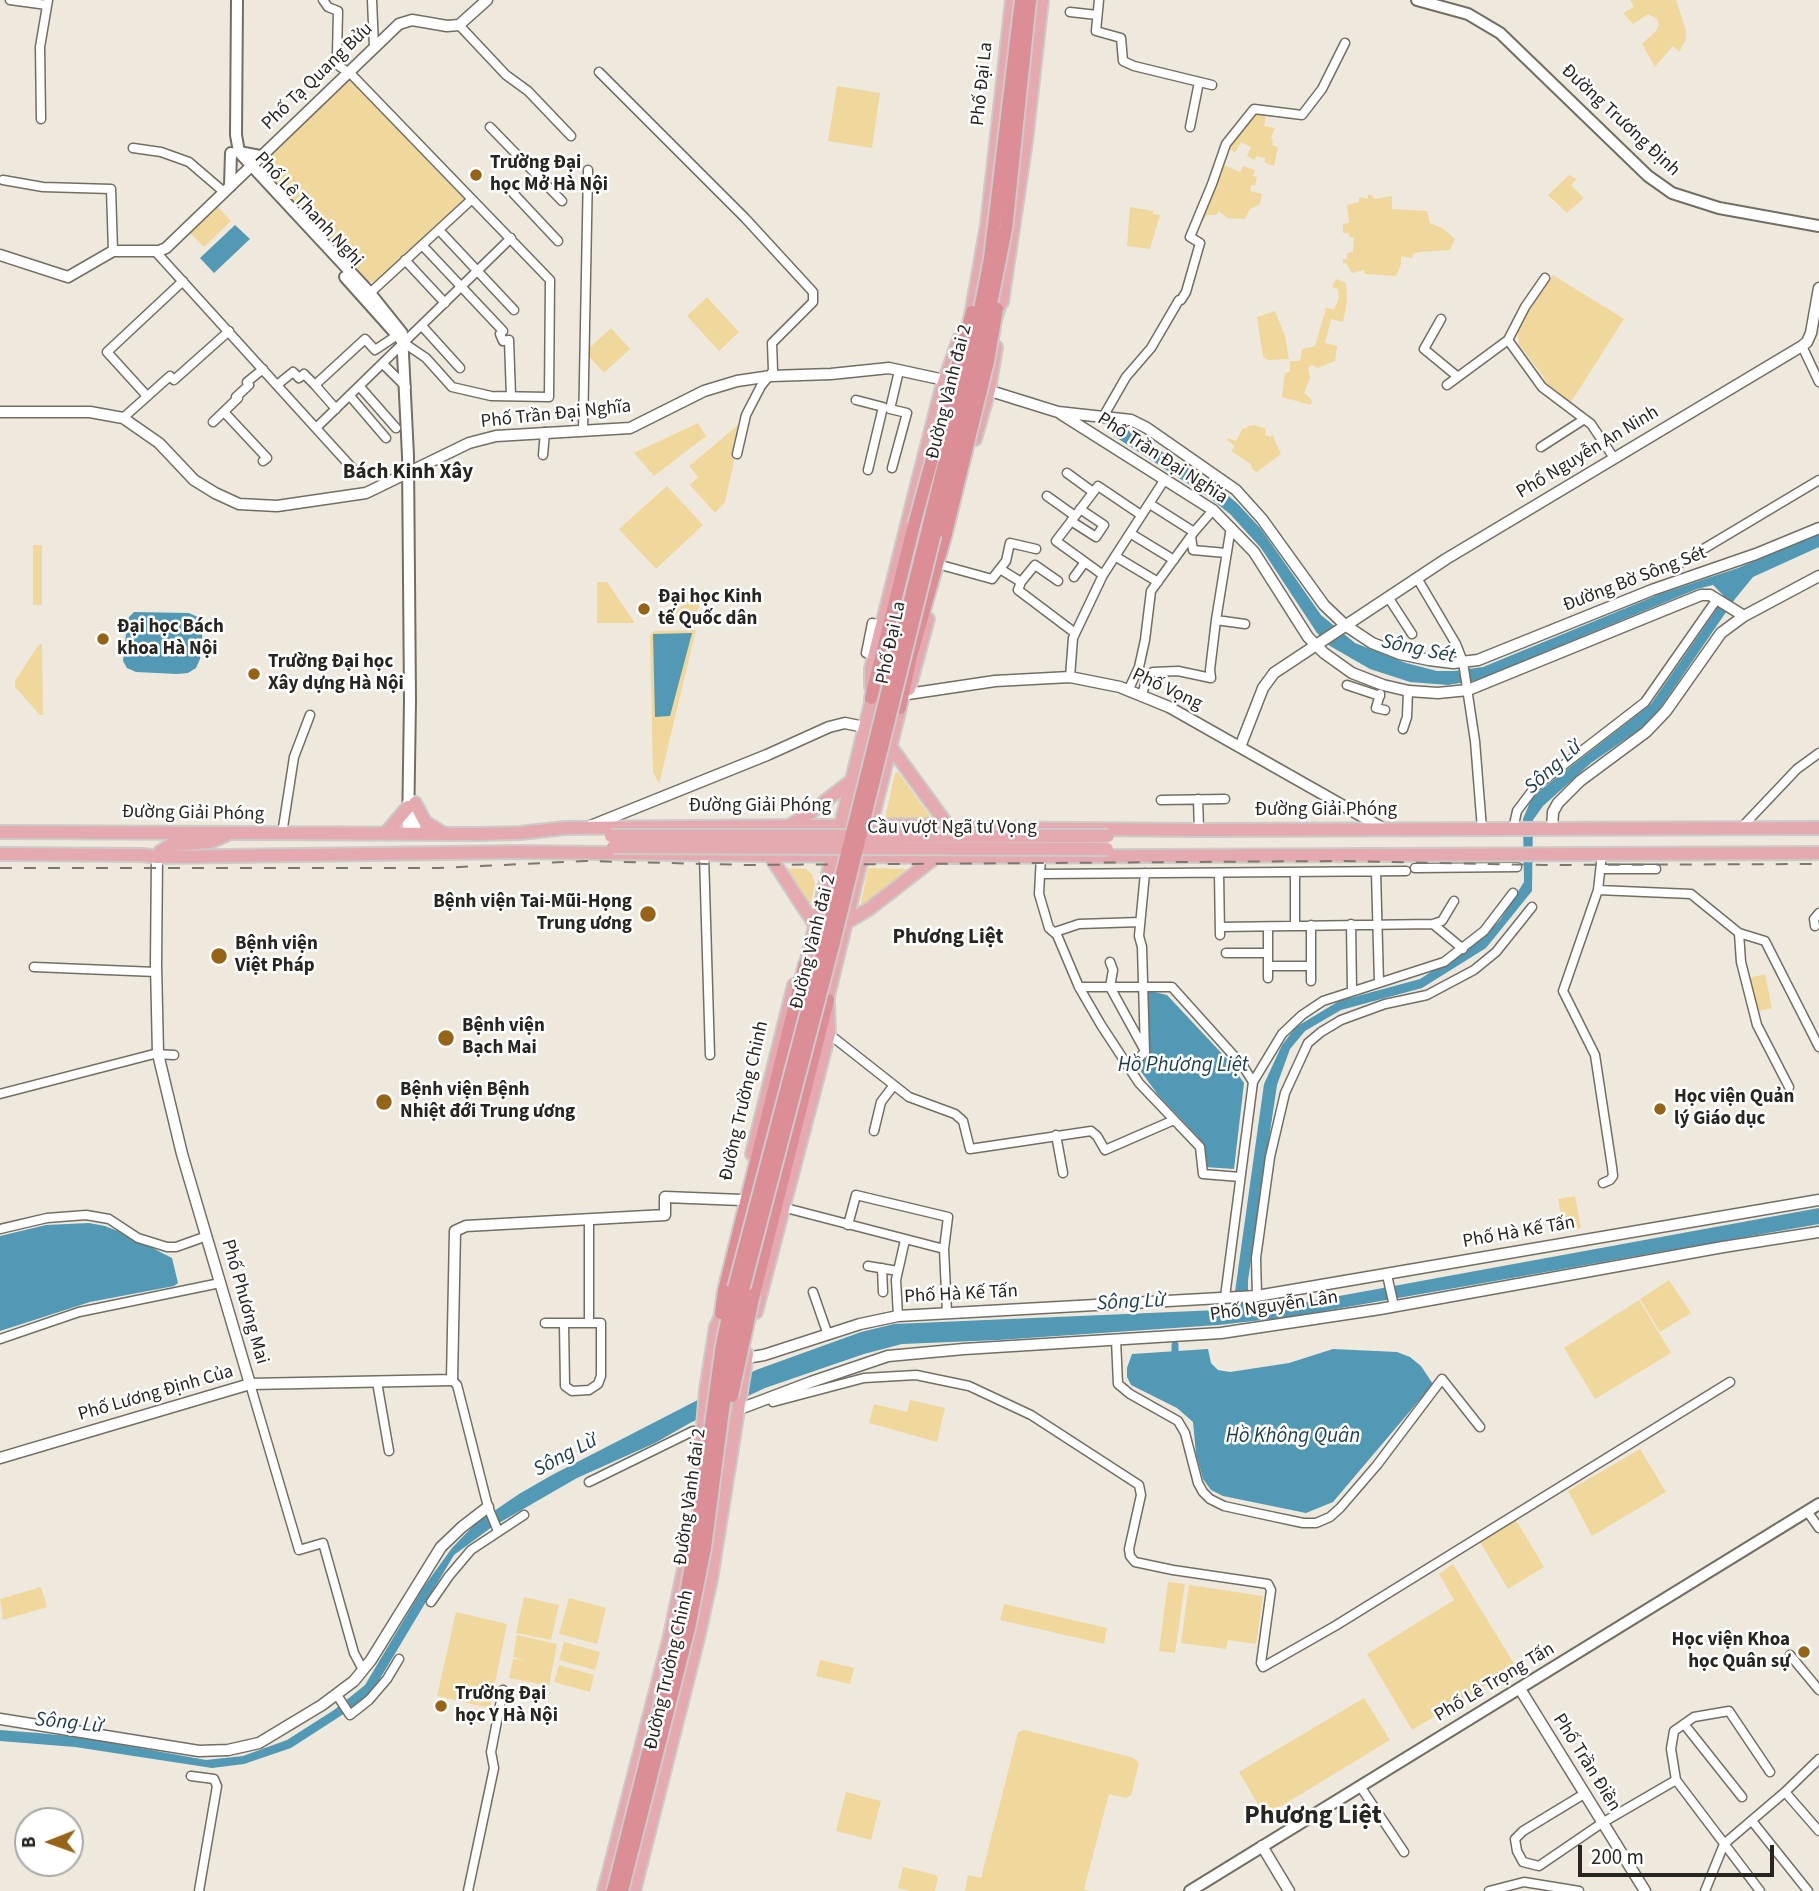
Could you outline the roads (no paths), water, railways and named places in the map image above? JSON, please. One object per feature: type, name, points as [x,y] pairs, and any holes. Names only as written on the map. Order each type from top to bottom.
[{"type":"highway","name":"Đường Vành đai 2","points":[[1000,228],[1021,0]]},
{"type":"highway","name":"Đường Vành đai 2","points":[[622,1891],[689,1629],[705,1548],[712,1457],[733,1292],[820,962],[971,356],[990,259],[1000,228],[1030,0]]},
{"type":"highway","points":[[872,698],[914,525],[1000,228]]},
{"type":"highway","points":[[900,708],[996,325],[1000,228]]},
{"type":"highway","points":[[712,1457],[708,1408],[724,1291],[763,1124],[805,964]]},
{"type":"highway","points":[[712,1457],[828,1000]]},
{"type":"highway","name":"Đường Vành đai 2","points":[[613,1891],[680,1626],[712,1457]]},
{"type":"main road","name":"Phố Lê Thanh Nghị","points":[[231,0],[235,152],[400,339]]},
{"type":"main road","name":"Phố Lê Thanh Nghị","points":[[235,152],[237,0]]},
{"type":"main road","name":"Phố Đại La","points":[[872,698],[870,655],[877,624],[918,481],[951,382],[973,297],[987,225],[1012,0]]},
{"type":"main road","name":"Phố Đại La","points":[[900,708],[908,694],[989,390],[1024,152],[1042,0]]},
{"type":"main road","name":"Đường Trương Định","points":[[1417,0],[1468,14],[1500,33],[1648,176],[1672,194],[1711,207],[1819,226]]},
{"type":"main road","points":[[1008,36],[1037,38]]},
{"type":"main road","points":[[227,189],[235,152],[260,156]]},
{"type":"main road","name":"Phố Lê Thanh Nghị","points":[[248,168],[370,293],[400,328],[406,388],[410,699],[414,713],[411,833]]},
{"type":"main road","name":"Phố Đại La","points":[[900,708],[906,658],[985,346],[1003,295]]},
{"type":"main road","name":"Phố Đại La","points":[[864,727],[882,670],[932,476],[951,382]]},
{"type":"main road","points":[[940,443],[960,448]]},
{"type":"main road","points":[[918,481],[932,476]]},
{"type":"main road","points":[[953,477],[961,489]]},
{"type":"main road","name":"Đường Trường Chinh","points":[[751,1331],[750,1292],[763,1235],[818,1022],[828,1000],[900,708]]},
{"type":"main road","name":"Đường Trường Chinh","points":[[604,1891],[670,1636],[689,1545],[718,1297],[785,1017],[805,964],[864,727]]},
{"type":"main road","points":[[847,922],[940,857],[950,828],[890,746]]},
{"type":"main road","points":[[797,856],[804,848],[805,835],[792,827],[851,781]]},
{"type":"main road","points":[[386,833],[411,805],[428,825],[444,834]]},
{"type":"main road","name":"Đường Giải Phóng","points":[[0,832],[444,834],[520,833],[584,828],[840,826],[1161,830],[1552,829]]},
{"type":"main road","points":[[1741,828],[1742,854]]},
{"type":"main road","points":[[1552,829],[1819,828]]},
{"type":"main road","points":[[1482,829],[1483,854]]},
{"type":"main road","name":"Cầu vượt Ngã tư Vọng","points":[[520,833],[612,841],[1108,842],[1161,830]]},
{"type":"main road","points":[[157,857],[170,845],[210,842],[223,838],[228,833]]},
{"type":"main road","points":[[282,834],[282,856]]},
{"type":"main road","name":"Cầu vượt Ngã tư Vọng","points":[[516,852],[612,841]]},
{"type":"main road","name":"Cầu vượt Ngã tư Vọng","points":[[1108,842],[1126,848],[1178,856]]},
{"type":"main road","points":[[0,855],[157,857],[516,852],[940,857],[1483,854],[1518,861],[1537,855],[1819,853]]},
{"type":"main road","points":[[770,856],[815,925]]},
{"type":"main road","points":[[825,883],[856,884]]},
{"type":"main road","name":"Đường Trường Chinh","points":[[715,1332],[727,1295],[804,980],[805,964]]},
{"type":"main road","name":"Đường Trường Chinh","points":[[634,1891],[698,1638],[715,1555],[751,1331],[830,1034],[828,1000]]},
{"type":"main road","points":[[742,1230],[763,1235]]},
{"type":"main road","name":"Phố Lê Trọng Tấn","points":[[1190,1891],[1819,1504]]},
{"type":"main road","points":[[689,1545],[715,1555]]},
{"type":"main road","points":[[629,1794],[658,1801]]},
{"type":"street","points":[[10,0],[48,3],[40,47],[41,119]]},
{"type":"street","points":[[323,0],[328,7],[338,11],[339,66],[348,72],[550,279],[549,397],[491,396],[452,387],[426,358],[400,339]]},
{"type":"street","points":[[372,0],[374,47]]},
{"type":"street","points":[[487,0],[460,25],[506,75],[528,91],[571,136]]},
{"type":"street","points":[[1099,0],[1096,31],[1121,38],[1123,61],[1212,85]]},
{"type":"street","points":[[1070,12],[1097,15]]},
{"type":"street","name":"Phố Tạ Quang Bửu","points":[[155,251],[166,248],[403,21],[460,25]]},
{"type":"street","points":[[1091,434],[1122,382],[1151,348],[1186,292],[1200,243],[1190,236],[1226,144],[1254,109],[1302,116],[1322,89],[1345,43]]},
{"type":"street","points":[[599,72],[745,218],[813,292],[813,302],[772,343],[774,364],[771,376],[762,384],[746,415],[737,454]]},
{"type":"street","points":[[1190,127],[1199,82]]},
{"type":"street","points":[[490,127],[562,201]]},
{"type":"street","points":[[133,148],[161,152],[189,162],[227,189]]},
{"type":"street","points":[[583,431],[588,170]]},
{"type":"street","points":[[4,180],[43,187],[111,190],[113,251]]},
{"type":"street","points":[[513,193],[558,241]]},
{"type":"street","points":[[370,293],[471,200]]},
{"type":"street","points":[[439,230],[514,310]]},
{"type":"street","points":[[315,385],[365,339],[375,350],[422,326],[511,239]]},
{"type":"street","points":[[422,245],[503,331],[500,334],[503,341],[509,341],[511,396]]},
{"type":"street","points":[[0,255],[68,277],[113,251],[155,251],[353,469]]},
{"type":"street","points":[[405,260],[445,303]]},
{"type":"street","points":[[1447,385],[1508,340],[1520,315],[1545,278]]},
{"type":"street","points":[[147,396],[107,352],[183,281]]},
{"type":"street","points":[[1819,288],[1811,333],[1807,342],[1801,346],[1819,382]]},
{"type":"street","points":[[1441,318],[1424,349],[1458,377]]},
{"type":"street","points":[[422,326],[460,368]]},
{"type":"street","points":[[123,418],[170,376],[174,380],[229,331]]},
{"type":"street","points":[[316,428],[383,365],[400,339]]},
{"type":"street","points":[[1508,340],[1542,387],[1591,424],[1614,458]]},
{"type":"street","name":"Phố Nguyễn An Ninh","points":[[1318,644],[1417,578],[1801,346]]},
{"type":"street","points":[[383,365],[406,388]]},
{"type":"street","name":"Phố Trần Đại Nghĩa","points":[[0,412],[90,412],[123,418],[159,443],[194,480],[239,504],[277,506],[366,493],[477,440],[507,434],[630,428],[717,386],[771,376],[889,368],[989,390],[1058,412],[1138,422],[1236,490],[1262,519],[1324,605],[1343,626],[1371,643],[1401,654],[1463,665]]},
{"type":"street","points":[[213,422],[250,385],[247,382],[262,369]]},
{"type":"street","points":[[868,470],[899,371]]},
{"type":"street","points":[[277,385],[293,372],[299,377],[304,374],[337,409]]},
{"type":"street","points":[[360,387],[396,428]]},
{"type":"street","points":[[350,396],[386,438]]},
{"type":"street","points":[[856,400],[907,413],[892,468]]},
{"type":"street","points":[[224,412],[267,458],[263,461]]},
{"type":"street","name":"Phố Trần Đại Nghĩa","points":[[1058,412],[1213,510],[1254,552],[1308,637],[1334,662],[1352,673],[1383,685],[1408,691],[1438,693],[1467,687],[1700,595],[1710,595],[1717,599]]},
{"type":"street","points":[[1541,447],[1583,420]]},
{"type":"street","points":[[543,456],[545,432]]},
{"type":"street","points":[[1067,472],[1093,492]]},
{"type":"street","points":[[1070,677],[1075,633],[1103,575],[1165,479]]},
{"type":"street","points":[[1680,563],[1819,480]]},
{"type":"street","points":[[1103,575],[1056,541],[1098,486],[1141,515]]},
{"type":"street","points":[[1047,495],[1075,515]]},
{"type":"street","points":[[1153,506],[1193,534]]},
{"type":"street","points":[[1128,691],[1139,667],[1146,640],[1151,591],[1213,510]]},
{"type":"street","points":[[1142,695],[1147,677],[1153,671],[1178,671],[1211,678],[1216,620],[1231,527]]},
{"type":"street","name":"Đường Bờ Sông Sét","points":[[1463,665],[1652,590],[1756,554],[1819,528]]},
{"type":"street","points":[[1193,534],[1193,550],[1226,554]]},
{"type":"street","points":[[1133,535],[1174,560]]},
{"type":"street","points":[[942,565],[992,579],[1006,561],[1010,543],[1036,550]]},
{"type":"street","points":[[1118,558],[1158,582]]},
{"type":"street","points":[[1074,577],[1085,562]]},
{"type":"street","points":[[1058,581],[1035,565],[1018,588],[1019,592],[1075,633]]},
{"type":"street","points":[[1000,569],[1021,582]]},
{"type":"street","points":[[1552,829],[1553,812],[1558,803],[1580,781],[1646,732],[1666,711],[1721,633],[1744,615],[1819,576]]},
{"type":"street","points":[[1417,578],[1456,644],[1463,665],[1479,774],[1482,829]]},
{"type":"street","points":[[1388,597],[1412,634]]},
{"type":"street","points":[[1516,829],[1517,811],[1535,787],[1645,702],[1717,599],[1744,615]]},
{"type":"street","points":[[1216,620],[1245,624]]},
{"type":"street","points":[[1240,747],[1266,683],[1274,673],[1318,644]]},
{"type":"street","name":"Phố Vọng","points":[[908,694],[995,681],[1070,677],[1128,691],[1169,707],[1386,830]]},
{"type":"street","points":[[1347,685],[1380,696]]},
{"type":"street","points":[[1383,685],[1376,708],[1385,710]]},
{"type":"street","points":[[1403,729],[1407,717],[1408,691]]},
{"type":"street","points":[[282,834],[294,757],[310,715]]},
{"type":"street","points":[[584,828],[767,755],[829,727],[845,723],[864,727]]},
{"type":"street","points":[[1741,828],[1797,769],[1819,753]]},
{"type":"street","points":[[1198,799],[1199,830]]},
{"type":"street","points":[[1161,800],[1225,799]]},
{"type":"street","points":[[632,808],[635,828]]},
{"type":"street","points":[[1602,854],[1598,890],[1563,991],[1595,1055],[1612,1167],[1610,1180],[1603,1183]]},
{"type":"street","points":[[704,855],[710,1055]]},
{"type":"street","points":[[1313,872],[1314,855]]},
{"type":"street","points":[[1041,856],[1039,894],[1049,928],[1055,932],[1079,987],[1139,1083],[1200,1147],[1203,1174],[1240,1177]]},
{"type":"street","name":"Phố Phương Mai","points":[[157,857],[156,972],[158,1001],[163,1011],[161,1057],[177,1133],[299,1550],[323,1543],[354,1653],[363,1670]]},
{"type":"street","points":[[1040,874],[1376,872],[1518,861]]},
{"type":"street","points":[[1601,869],[1657,869]]},
{"type":"street","points":[[1294,872],[1295,926]]},
{"type":"street","points":[[1376,872],[1379,983]]},
{"type":"street","points":[[1129,1067],[1145,1052],[1140,922],[1145,908],[1145,873]]},
{"type":"street","points":[[1219,873],[1220,931],[1311,925],[1433,923],[1442,921],[1454,901]]},
{"type":"street","points":[[1598,890],[1691,894],[1739,933],[1765,941],[1819,1047]]},
{"type":"street","points":[[1229,1297],[1240,1177],[1253,1082],[1267,1054],[1292,1024],[1323,1001],[1444,962],[1483,931],[1513,893]]},
{"type":"street","points":[[1253,1297],[1270,1157],[1285,1093],[1308,1043],[1341,1020],[1385,1004],[1427,995],[1474,970],[1496,952],[1532,906]]},
{"type":"street","points":[[1815,926],[1814,919],[1819,913]]},
{"type":"street","points":[[1055,932],[1079,924],[1140,922]]},
{"type":"street","points":[[1433,923],[1463,949]]},
{"type":"street","points":[[1351,924],[1352,990]]},
{"type":"street","points":[[1311,925],[1311,981]]},
{"type":"street","points":[[1268,927],[1268,978]]},
{"type":"street","points":[[1739,933],[1741,962],[1757,1025],[1789,1087]]},
{"type":"street","points":[[1226,953],[1268,953]]},
{"type":"street","points":[[1111,962],[1111,987],[1145,1052]]},
{"type":"street","points":[[1268,966],[1311,966]]},
{"type":"street","points":[[34,967],[156,972]]},
{"type":"street","points":[[1079,987],[1172,987],[1243,1066],[1253,1082]]},
{"type":"street","points":[[830,1034],[909,1097],[955,1114],[964,1121],[970,1149],[1091,1131],[1105,1150],[1174,1120]]},
{"type":"street","points":[[0,1094],[174,1055]]},
{"type":"street","points":[[874,1131],[881,1102],[894,1085]]},
{"type":"street","points":[[1056,1135],[1063,1173]]},
{"type":"street","points":[[848,1225],[856,1195],[948,1217],[944,1249],[947,1313]]},
{"type":"street","points":[[497,1527],[489,1510],[465,1411],[457,1385],[452,1380],[455,1231],[466,1226],[665,1216],[666,1197],[742,1200]]},
{"type":"street","name":"Phố Hà Kế Tấn","points":[[745,1362],[870,1321],[898,1316],[1253,1297],[1387,1277],[1819,1200]]},
{"type":"street","points":[[782,1207],[944,1249]]},
{"type":"street","points":[[0,1229],[47,1218],[86,1215],[109,1219],[138,1238],[167,1247],[176,1247],[207,1237]]},
{"type":"street","points":[[589,1220],[589,1321]]},
{"type":"street","name":"Phố Nguyễn Lân","points":[[738,1405],[771,1397],[888,1356],[1213,1334],[1325,1318],[1819,1232]]},
{"type":"street","points":[[898,1316],[898,1271],[905,1240]]},
{"type":"street","points":[[868,1266],[898,1271]]},
{"type":"street","points":[[882,1268],[883,1292]]},
{"type":"street","points":[[1387,1277],[1394,1304]]},
{"type":"street","points":[[0,1339],[79,1312],[220,1283]]},
{"type":"street","points":[[814,1292],[828,1335]]},
{"type":"street","points":[[545,1323],[589,1321],[601,1323],[602,1366],[598,1384],[589,1390],[572,1391],[565,1386],[564,1323]]},
{"type":"street","points":[[1116,1340],[1118,1384],[1130,1394],[1178,1421],[1185,1433],[1198,1483],[1210,1499],[1224,1506],[1303,1523],[1316,1523],[1330,1517],[1402,1434],[1443,1379],[1480,1427]]},
{"type":"street","points":[[771,1397],[773,1402],[864,1378],[916,1375],[969,1386],[1031,1415],[1139,1485],[1141,1495],[1129,1549],[1135,1562],[1268,1584],[1271,1590],[1261,1663],[1263,1667],[1335,1626],[1730,1382]]},
{"type":"street","name":"Phố Lương Định Của","points":[[0,1458],[250,1384],[452,1380]]},
{"type":"street","points":[[377,1382],[389,1451]]},
{"type":"street","points":[[589,1482],[703,1426]]},
{"type":"street","points":[[0,1718],[199,1751],[251,1746],[338,1697],[363,1670],[449,1538],[489,1510]]},
{"type":"street","points":[[1807,1511],[1819,1528]]},
{"type":"street","points":[[431,1602],[471,1550],[497,1527],[524,1515]]},
{"type":"street","points":[[1790,1655],[1819,1690]]},
{"type":"street","points":[[338,1697],[349,1713],[369,1700],[387,1679],[399,1659]]},
{"type":"street","name":"Phố Trần Điền","points":[[1520,1689],[1645,1891]]},
{"type":"street","points":[[468,1891],[494,1768],[491,1752],[503,1690]]},
{"type":"street","points":[[1760,1891],[1676,1780],[1671,1749],[1674,1731],[1694,1717],[1729,1712],[1770,1772]]},
{"type":"street","points":[[1684,1724],[1742,1797]]},
{"type":"street","points":[[1705,1891],[1724,1844],[1818,1761]]},
{"type":"street","points":[[191,1776],[214,1779],[216,1786],[199,1891]]},
{"type":"street","points":[[1584,1794],[1523,1831],[1515,1839],[1523,1862],[1539,1866],[1602,1823],[1676,1780]]},
{"type":"street","points":[[1360,1786],[1404,1852]]},
{"type":"street","points":[[1785,1792],[1819,1831]]},
{"type":"street","points":[[1752,1821],[1805,1888],[1794,1891]]},
{"type":"street","points":[[1262,1846],[1289,1891]]},
{"type":"street","points":[[1489,1891],[1524,1882],[1579,1891]]},
{"type":"water","points":[[235,225],[250,239],[214,273],[200,258]]},
{"type":"water","points":[[1121,426],[1218,487],[1238,504],[1261,529],[1321,615],[1355,643],[1406,663],[1437,671],[1483,667],[1660,594],[1738,568],[1819,534],[1819,547],[1753,577],[1659,710],[1643,727],[1591,763],[1543,806],[1533,820],[1532,891],[1486,948],[1422,988],[1341,1010],[1305,1031],[1290,1049],[1277,1085],[1248,1280],[1248,1303],[1262,1308],[1301,1303],[1819,1208],[1819,1224],[1290,1317],[1218,1325],[902,1344],[864,1354],[765,1388],[690,1423],[655,1443],[577,1478],[492,1527],[454,1555],[372,1692],[291,1748],[244,1764],[212,1768],[75,1747],[0,1741],[0,1730],[38,1733],[79,1737],[206,1760],[243,1756],[287,1740],[334,1710],[365,1685],[423,1588],[452,1548],[475,1524],[552,1475],[756,1370],[861,1332],[894,1324],[1218,1310],[1233,1306],[1264,1084],[1282,1045],[1296,1027],[1339,1001],[1420,979],[1481,939],[1500,920],[1524,882],[1523,819],[1530,802],[1538,792],[1651,704],[1716,610],[1723,595],[1713,585],[1697,589],[1478,680],[1448,685],[1410,682],[1370,669],[1330,646],[1317,633],[1261,548],[1230,514],[1210,498],[1114,436]]},
{"type":"water","points":[[134,612],[189,613],[200,618],[203,627],[200,659],[196,668],[188,673],[177,674],[136,672],[127,668],[123,661],[127,625]]},
{"type":"water","points":[[692,633],[670,716],[655,717],[653,634]]},
{"type":"water","name":"Hồ Phương Liệt","points":[[1146,990],[1167,995],[1227,1059],[1244,1083],[1234,1169],[1205,1167],[1204,1148],[1198,1137],[1158,1095],[1137,1066],[1147,1053]]},
{"type":"water","points":[[89,1223],[125,1234],[172,1258],[178,1283],[90,1302],[0,1331],[0,1236],[46,1225]]},
{"type":"water","name":"Hồ Không Quân","points":[[1208,1349],[1211,1363],[1218,1370],[1230,1372],[1289,1363],[1333,1349],[1397,1352],[1410,1357],[1421,1366],[1433,1384],[1333,1502],[1306,1513],[1223,1496],[1211,1490],[1203,1479],[1196,1454],[1193,1422],[1177,1408],[1131,1385],[1127,1377],[1132,1354]]},
{"type":"waterway","points":[[1175,1345],[1175,1351]]},
{"type":"railway","points":[[0,868],[438,868],[586,861],[748,865],[1339,861],[1543,865],[1819,864]]},
{"type":"place","name":"Trường Đại học Mở Hà Nội","points":[[476,175]]},
{"type":"place","name":"Đại học Kinh tế Quốc dân","points":[[644,609]]},
{"type":"place","name":"Đại học Bách khoa Hà Nội","points":[[103,639]]},
{"type":"place","name":"Trường Đại học Xây dựng Hà Nội","points":[[254,674]]},
{"type":"place","name":"Bệnh viện Tai-Mũi-Họng Trung ương","points":[[648,914]]},
{"type":"place","name":"Bệnh viện Việt Pháp","points":[[219,956]]},
{"type":"place","name":"Bệnh viện Bạch Mai","points":[[446,1038]]},
{"type":"place","name":"Bệnh viện Bệnh Nhiệt đới Trung ương","points":[[384,1102]]},
{"type":"place","name":"Học viện Quản lý Giáo dục","points":[[1660,1109]]},
{"type":"place","name":"Học viện Khoa học Quân sự","points":[[1804,1652]]},
{"type":"place","name":"Trường Đại học Y Hà Nội","points":[[441,1706]]},
{"type":"district","name":"Bách Kinh Xây","points":[[408,473]]},
{"type":"district","name":"Phương Liệt","points":[[948,938]]},
{"type":"district","name":"Phương Liệt","points":[[1313,1817]]},
{"type":"water label","name":"Sông Sét","points":[[1418,650]]},
{"type":"water label","name":"Sông Lừ","points":[[1554,768]]},
{"type":"water label","name":"Sông Lừ","points":[[1131,1303]]},
{"type":"water label","name":"Sông Lừ","points":[[566,1456]]},
{"type":"water label","name":"Sông Lừ","points":[[69,1724]]}]
